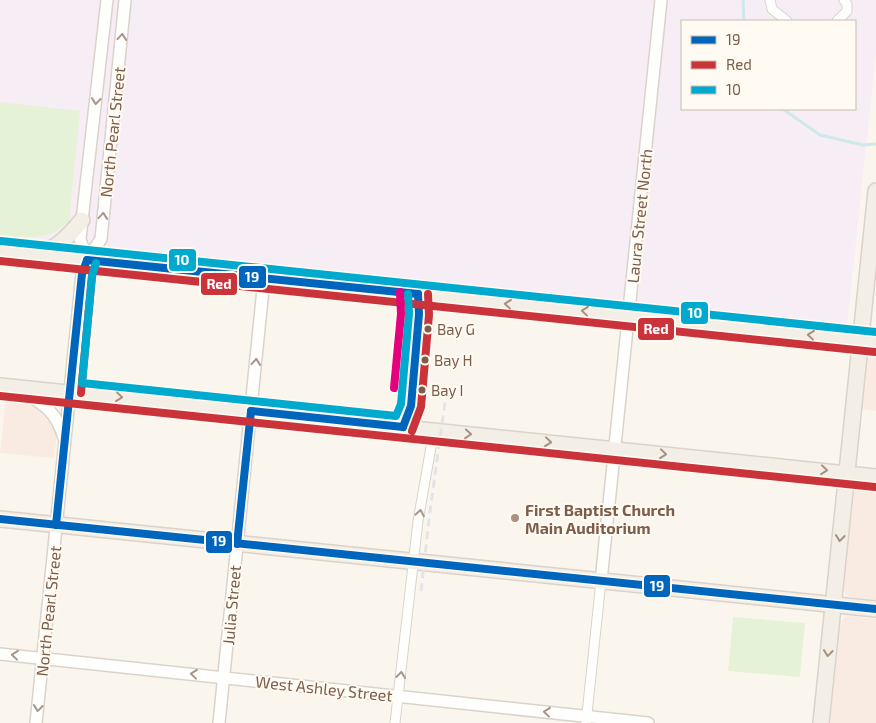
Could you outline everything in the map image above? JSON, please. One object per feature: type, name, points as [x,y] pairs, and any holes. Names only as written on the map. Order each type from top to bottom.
[{"type":"main road","points":[[821,723],[876,191]]},
{"type":"main road","points":[[31,255],[46,252],[59,244],[72,233],[82,220]]},
{"type":"main road","points":[[0,252],[876,342]]},
{"type":"main road","points":[[0,386],[876,477]]},
{"type":"main road","points":[[0,519],[876,609]]},
{"type":"street","name":"North Pearl Street","points":[[87,260],[80,238],[107,0]]},
{"type":"street","name":"North Pearl Street","points":[[36,723],[82,274],[87,260],[101,239],[125,0]]},
{"type":"street","name":"Laura Street North","points":[[601,581],[661,0]]},
{"type":"street","points":[[770,0],[772,9],[786,20]]},
{"type":"street","points":[[838,20],[847,11],[847,4],[844,0]]},
{"type":"street","name":"Julia Street","points":[[219,723],[264,278]]},
{"type":"street","points":[[16,387],[44,405],[53,414],[61,427],[65,444]]},
{"type":"street","points":[[396,723],[418,521],[434,430]]},
{"type":"street","points":[[586,720],[601,581]]},
{"type":"street","name":"West Ashley Street","points":[[0,654],[398,696],[586,720],[648,723]]},
{"type":"shaded area","points":[[0,0],[876,0],[876,54],[847,325],[0,235]]},
{"type":"shaded area","points":[[876,353],[876,411],[862,409],[868,360]]},
{"type":"shaded area","points":[[6,397],[28,401],[47,412],[57,433],[54,458],[0,453]]},
{"type":"shaded area","points":[[863,486],[876,487],[876,600],[846,595],[843,587],[854,493],[857,488]]},
{"type":"shaded area","points":[[845,617],[876,619],[876,723],[830,723],[840,623]]},
{"type":"green space","points":[[0,102],[80,111],[69,222],[44,236],[0,235]]},
{"type":"green space","points":[[733,617],[805,623],[800,677],[728,671]]},
{"type":"waterway","points":[[743,0],[744,20]]},
{"type":"waterway","points":[[784,110],[820,135],[863,145],[876,144]]},
{"type":"railway","points":[[432,332],[433,320]]},
{"type":"railway","points":[[453,334],[454,323]]},
{"type":"railway","points":[[421,591],[446,395]]},
{"type":"transit line","name":"10","points":[[1,241],[876,332]]},
{"type":"transit line","name":"19","points":[[87,260],[418,294]]},
{"type":"transit line","name":"19","points":[[56,525],[82,274],[87,260]]},
{"type":"transit line","name":"Red","points":[[0,261],[875,352]]},
{"type":"transit line","name":"Red","points":[[81,393],[92,276],[96,263]]},
{"type":"transit line","name":"10","points":[[96,263],[92,276],[82,383],[396,416],[401,404],[409,314],[408,294]]},
{"type":"transit line","points":[[394,388],[401,314],[400,292]]},
{"type":"transit line","name":"19","points":[[403,427],[411,406],[419,314],[418,294]]},
{"type":"transit line","name":"Red","points":[[412,431],[421,407],[429,315],[428,294]]},
{"type":"transit line","name":"Red","points":[[0,396],[875,487]]},
{"type":"transit line","name":"19","points":[[251,411],[403,427]]},
{"type":"transit line","name":"19","points":[[237,544],[251,411]]},
{"type":"transit line","name":"19","points":[[0,519],[876,609]]},
{"type":"place","name":"Bay G","points":[[428,329]]},
{"type":"place","name":"Bay H","points":[[425,360]]},
{"type":"place","name":"Bay I","points":[[422,390]]},
{"type":"place","name":"First Baptist Church Main Auditorium","points":[[515,518]]}]
